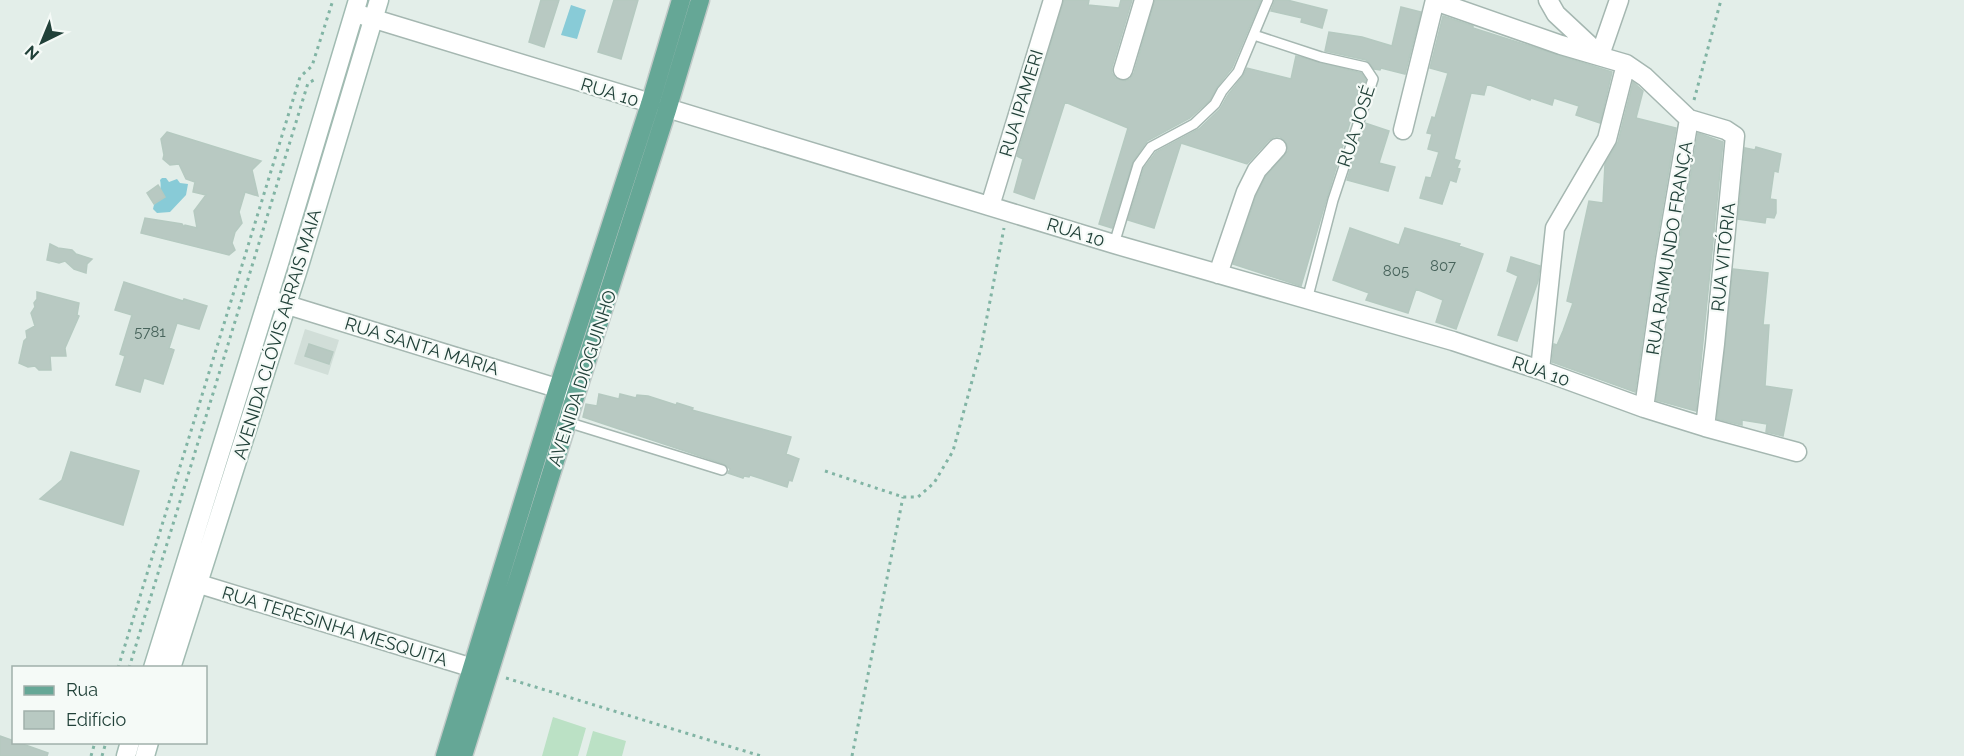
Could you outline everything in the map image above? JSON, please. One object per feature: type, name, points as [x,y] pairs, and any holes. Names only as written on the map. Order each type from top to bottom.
[{"type":"main road","name":"AVENIDA DIOGUINHO","points":[[463,756],[576,394],[659,107],[681,0]]},
{"type":"main road","name":"AVENIDA DIOGUINHO","points":[[445,756],[558,388],[700,0]]},
{"type":"street","name":"AVENIDA CLÓVIS ARRAIS MAIA","points":[[154,666],[189,581],[213,541],[379,0]]},
{"type":"street","name":"RUA IPAMERI","points":[[998,209],[1053,0]]},
{"type":"street","points":[[1123,70],[1144,0]]},
{"type":"street","points":[[1403,130],[1435,0]]},
{"type":"street","name":"RUA RAIMUNDO FRANÇA","points":[[1435,0],[1561,45],[1626,64],[1645,77],[1689,119],[1665,260],[1644,408]]},
{"type":"street","points":[[1548,0],[1556,14],[1600,56],[1619,0]]},
{"type":"street","name":"AVENIDA CLÓVIS ARRAIS MAIA","points":[[171,666],[189,581],[268,299],[356,6]]},
{"type":"street","name":"RUA 10","points":[[356,6],[373,19],[1114,244],[1452,341],[1705,428],[1797,452]]},
{"type":"street","points":[[1540,370],[1555,228],[1607,139],[1626,64]]},
{"type":"street","name":"RUA VITÓRIA","points":[[1689,119],[1726,130],[1732,133],[1736,140],[1705,428]]},
{"type":"street","points":[[1218,274],[1257,170],[1277,148]]},
{"type":"street","name":"RUA SANTA MARIA","points":[[268,299],[576,394]]},
{"type":"street","name":"RUA TERESINHA MESQUITA","points":[[189,581],[490,673]]},
{"type":"lane","points":[[1114,244],[1138,165],[1151,147],[1194,124],[1215,104],[1238,72],[1268,0]]},
{"type":"lane","name":"RUA JOSÉ","points":[[1254,35],[1321,57],[1365,67],[1373,79],[1333,200],[1306,300]]},
{"type":"lane","points":[[567,422],[722,470]]},
{"type":"path","points":[[119,666],[300,77],[312,66],[333,0]]},
{"type":"path","points":[[1689,119],[1721,0]]},
{"type":"path","points":[[130,666],[308,83],[323,75]]},
{"type":"path","points":[[825,471],[903,497],[918,497],[934,483],[953,451],[981,348],[998,209]]},
{"type":"path","points":[[852,756],[903,497]]},
{"type":"path","points":[[490,673],[761,756]]},
{"type":"shaded area","points":[[305,329],[339,340],[328,375],[294,364]]},
{"type":"green space","points":[[553,717],[586,728],[578,756],[542,756]]},
{"type":"green space","points":[[593,731],[626,741],[622,756],[586,756]]},
{"type":"water","points":[[571,5],[586,10],[577,39],[561,35]]},
{"type":"water","points":[[162,178],[166,178],[169,182],[177,179],[180,183],[188,184],[186,195],[170,212],[157,213],[153,209],[160,192]]},
{"type":"building","points":[[541,0],[559,0],[544,47],[529,42]]},
{"type":"building","points":[[614,0],[638,0],[621,59],[598,52]]},
{"type":"building","points":[[1064,0],[1089,0],[1088,5],[1119,8],[1121,0],[1132,0],[1112,67],[1115,78],[1125,81],[1130,79],[1134,73],[1155,0],[1261,0],[1232,68],[1210,100],[1190,118],[1147,141],[1133,161],[1112,228],[1099,224],[1128,128],[1065,102],[1034,199],[1014,192],[1023,159],[1017,156]]},
{"type":"building","points":[[1275,0],[1287,0],[1327,10],[1322,28],[1301,22],[1302,18],[1271,11]]},
{"type":"building","points":[[1401,7],[1421,12],[1405,74],[1381,68],[1380,70],[1374,69],[1366,60],[1325,51],[1329,32],[1362,37],[1392,46]]},
{"type":"building","points":[[1443,16],[1473,26],[1473,28],[1612,72],[1600,123],[1576,115],[1579,106],[1554,98],[1552,105],[1531,98],[1530,100],[1487,84],[1484,95],[1471,93],[1454,159],[1460,161],[1456,182],[1450,180],[1442,204],[1420,198],[1426,177],[1431,178],[1439,152],[1428,149],[1432,134],[1427,133],[1432,117],[1435,118],[1448,73],[1430,68]]},
{"type":"building","points":[[1296,56],[1361,73],[1366,80],[1361,94],[1359,93],[1301,286],[1233,264],[1256,196],[1266,176],[1288,151],[1287,144],[1280,137],[1269,140],[1247,164],[1181,143],[1154,228],[1128,220],[1144,168],[1156,152],[1199,129],[1220,109],[1247,68],[1291,79]]},
{"type":"building","points":[[1633,82],[1643,91],[1636,118],[1676,128],[1635,392],[1552,362],[1554,344],[1557,345],[1573,303],[1567,301],[1589,201],[1603,203],[1605,164],[1618,142]]},
{"type":"building","points":[[1365,123],[1389,131],[1379,163],[1395,167],[1388,191],[1347,180]]},
{"type":"building","points":[[167,132],[261,161],[252,170],[258,196],[245,192],[239,212],[242,223],[235,232],[232,243],[235,250],[229,255],[141,233],[145,218],[197,228],[194,211],[206,195],[193,192],[195,182],[186,179],[179,164],[170,165],[163,159],[161,139]]},
{"type":"building","points":[[1698,133],[1723,142],[1696,411],[1656,400]]},
{"type":"building","points":[[1756,147],[1781,154],[1778,172],[1774,171],[1770,199],[1776,200],[1776,213],[1774,218],[1766,217],[1765,223],[1738,219],[1745,148],[1755,150]]},
{"type":"building","points":[[158,185],[165,197],[154,204],[147,193]]},
{"type":"building","points":[[1350,228],[1399,245],[1405,228],[1460,244],[1459,246],[1483,254],[1456,329],[1436,322],[1443,300],[1416,289],[1408,313],[1366,300],[1369,293],[1333,280]]},
{"type":"building","points":[[50,244],[92,259],[87,264],[86,273],[74,269],[65,261],[59,263],[47,260]]},
{"type":"building","points":[[1511,257],[1540,266],[1538,281],[1517,341],[1498,335],[1518,276],[1507,271]]},
{"type":"building","points":[[1733,269],[1768,273],[1763,325],[1769,325],[1765,386],[1792,390],[1783,436],[1766,432],[1767,424],[1742,420],[1742,425],[1717,419]]},
{"type":"building","points":[[124,282],[183,301],[184,299],[207,306],[199,329],[177,323],[169,348],[174,350],[163,384],[144,378],[140,392],[116,385],[125,356],[120,354],[132,315],[115,310]]},
{"type":"building","points":[[37,292],[79,303],[77,315],[79,316],[65,348],[66,356],[50,356],[51,370],[39,370],[35,366],[28,367],[19,363],[24,341],[27,338],[26,331],[35,326],[31,313],[35,307]]},
{"type":"building","points":[[309,344],[333,352],[329,364],[305,356]]},
{"type":"building","points":[[599,394],[619,399],[620,394],[636,398],[637,395],[648,396],[791,437],[786,454],[799,459],[792,481],[789,480],[787,487],[750,475],[743,478],[728,473],[730,469],[724,464],[583,417],[586,404],[597,406]]},
{"type":"building","points":[[71,452],[139,471],[123,525],[40,499],[62,480]]},
{"type":"building","points":[[0,736],[12,740],[12,744],[23,744],[48,753],[47,756],[0,756]]}]
